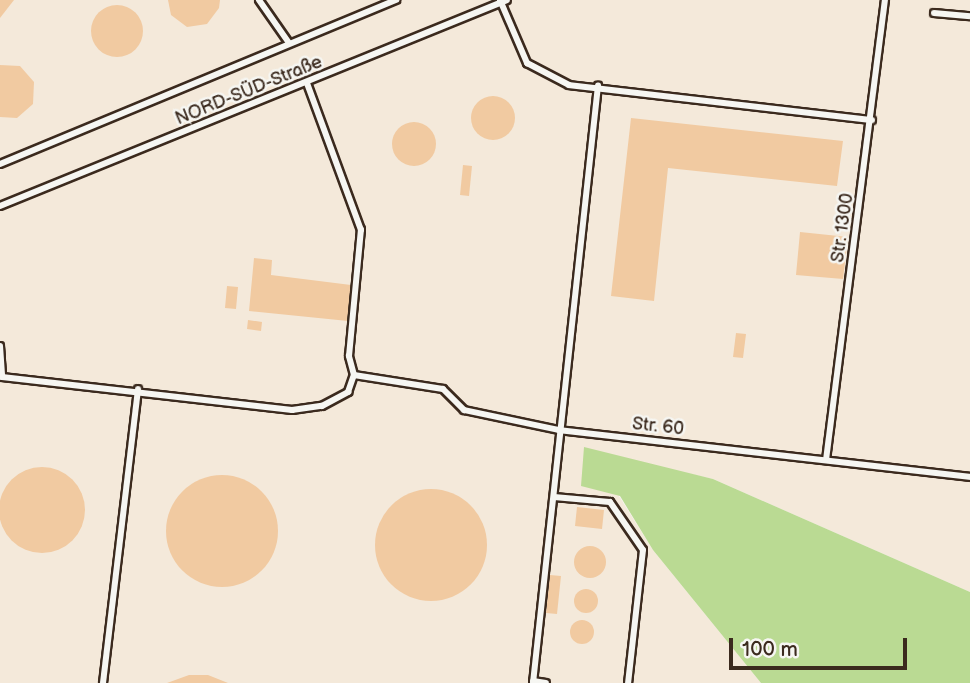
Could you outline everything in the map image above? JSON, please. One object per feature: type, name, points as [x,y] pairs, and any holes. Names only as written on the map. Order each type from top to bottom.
[{"type":"lane","points":[[259,0],[289,43]]},
{"type":"lane","points":[[0,164],[396,0]]},
{"type":"lane","name":"Str. 1300","points":[[826,460],[872,120],[885,0]]},
{"type":"lane","points":[[503,1],[527,63],[569,85],[598,86],[872,120]]},
{"type":"lane","name":"NORD-SÜD-Straße","points":[[0,206],[503,1]]},
{"type":"lane","points":[[934,13],[970,16]]},
{"type":"lane","points":[[0,346],[2,377],[138,389],[292,410],[322,406],[348,392],[354,375],[349,356],[361,230],[307,83]]},
{"type":"lane","points":[[546,683],[533,682],[598,86]]},
{"type":"lane","name":"Str. 60","points":[[354,375],[443,389],[464,410],[559,430],[970,477]]},
{"type":"lane","points":[[103,683],[138,389]]},
{"type":"lane","points":[[554,497],[610,502],[643,550],[628,683]]},
{"type":"shaded area","points":[[0,0],[970,0],[970,592],[713,479],[651,465],[619,496],[653,550],[761,683],[0,683]]},
{"type":"green space","points":[[584,447],[713,479],[970,592],[970,683],[761,683],[653,550],[620,496],[581,486]]},
{"type":"building","points":[[0,0],[14,0],[0,18]]},
{"type":"building","points":[[168,0],[220,0],[219,8],[207,24],[187,27],[171,15]]},
{"type":"building","points":[[117,5],[136,12],[143,31],[136,50],[117,57],[98,50],[91,31],[98,12]]},
{"type":"building","points":[[0,65],[20,66],[34,82],[33,104],[17,118],[0,117]]},
{"type":"building","points":[[493,96],[508,103],[515,118],[508,133],[493,140],[478,133],[471,118],[478,103]]},
{"type":"building","points":[[631,118],[843,141],[837,186],[668,168],[654,301],[611,296]]},
{"type":"building","points":[[414,122],[423,123],[430,128],[435,135],[435,153],[430,160],[423,165],[414,166],[405,165],[398,160],[393,153],[392,144],[393,135],[398,128],[405,123]]},
{"type":"building","points":[[463,165],[472,166],[469,196],[460,195]]},
{"type":"building","points":[[800,232],[848,237],[843,279],[796,275]]},
{"type":"building","points":[[254,258],[272,260],[271,275],[351,285],[348,321],[249,311]]},
{"type":"building","points":[[227,286],[238,287],[236,309],[225,308]]},
{"type":"building","points":[[248,320],[262,322],[261,331],[247,329]]},
{"type":"building","points":[[736,333],[746,334],[743,358],[733,357]]},
{"type":"building","points":[[42,467],[58,471],[72,480],[81,494],[85,510],[81,526],[72,540],[58,549],[42,553],[26,549],[12,540],[3,526],[-1,510],[3,494],[12,480],[26,471]]},
{"type":"building","points":[[222,475],[243,480],[261,492],[273,510],[278,531],[273,552],[261,570],[243,582],[222,587],[201,582],[183,570],[171,552],[166,531],[171,510],[183,492],[201,480]]},
{"type":"building","points":[[431,489],[453,493],[471,505],[483,523],[487,545],[483,567],[471,585],[453,597],[431,601],[409,597],[391,585],[379,567],[375,545],[379,523],[391,505],[409,493]]},
{"type":"building","points":[[577,507],[604,510],[602,529],[575,526]]},
{"type":"building","points":[[590,546],[601,551],[606,562],[601,573],[590,578],[579,573],[574,562],[579,551]]},
{"type":"building","points":[[550,575],[561,576],[557,614],[546,613]]},
{"type":"building","points":[[586,589],[595,592],[598,601],[595,610],[586,613],[577,610],[574,601],[577,592]]},
{"type":"building","points":[[582,620],[591,623],[594,632],[591,641],[582,644],[573,641],[570,632],[573,623]]},
{"type":"building","points":[[189,675],[208,675],[228,683],[167,683]]}]
